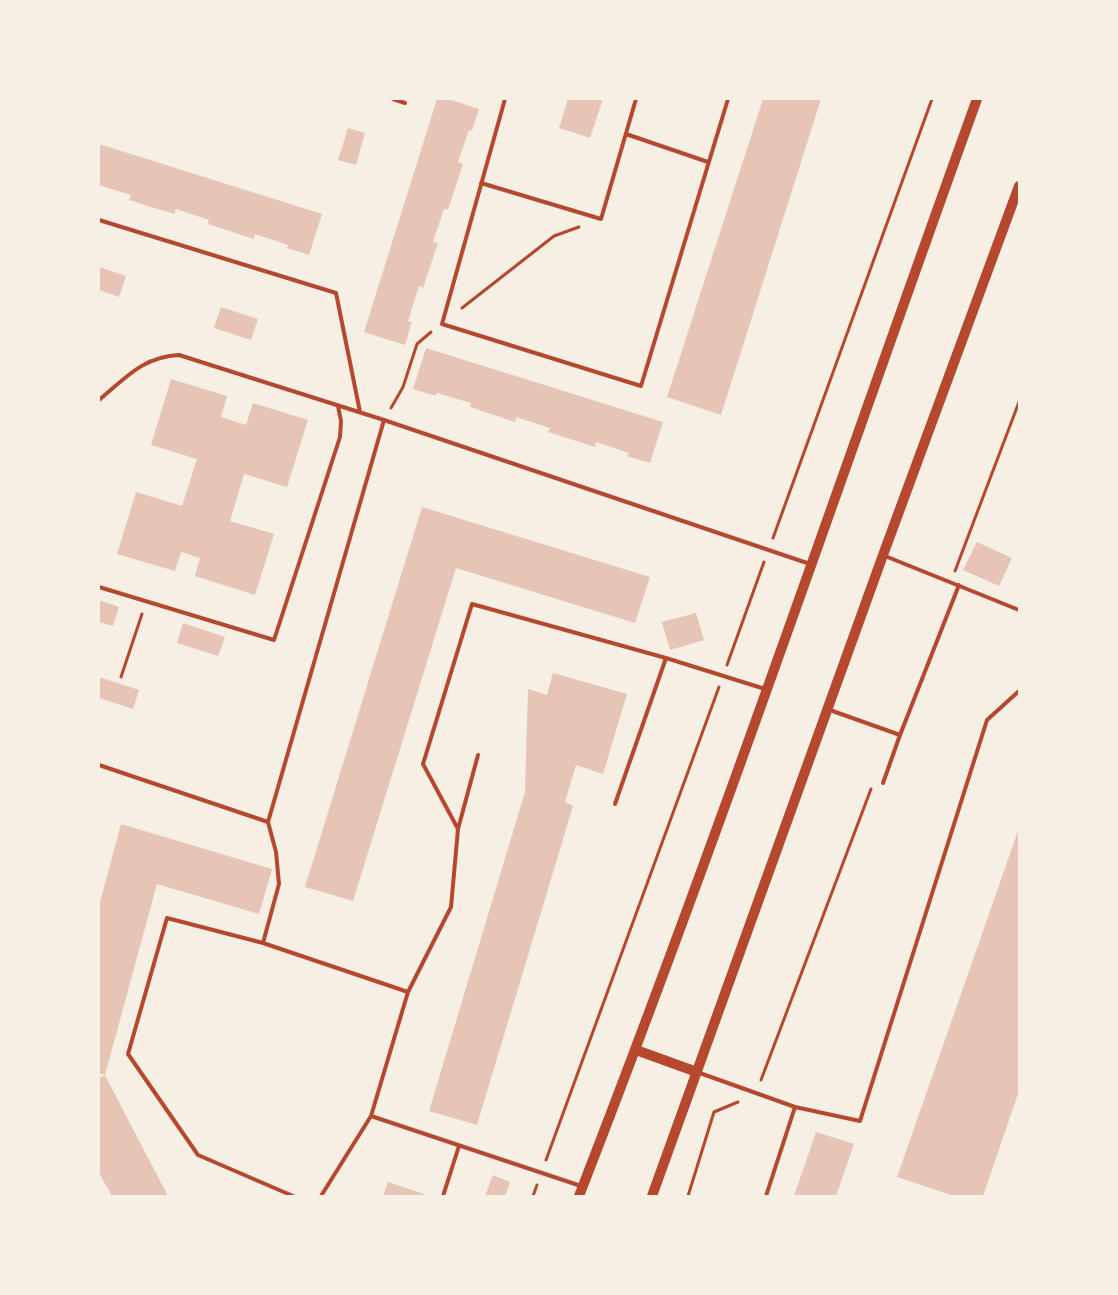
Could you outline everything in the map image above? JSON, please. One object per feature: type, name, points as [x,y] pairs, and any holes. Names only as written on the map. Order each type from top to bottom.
[{"type":"main road","points":[[581,1192],[636,1050],[767,690],[976,99]]},
{"type":"main road","points":[[652,1196],[827,709],[1019,186]]},
{"type":"main road","points":[[636,1050],[697,1072]]},
{"type":"lane","points":[[393,99],[405,103]]},
{"type":"lane","points":[[505,99],[442,324],[641,386],[728,99]]},
{"type":"lane","points":[[481,183],[601,219],[636,99]]},
{"type":"lane","points":[[626,134],[708,162]]},
{"type":"lane","points":[[99,220],[336,294],[360,412]]},
{"type":"lane","points":[[99,400],[145,362],[162,356],[179,355],[360,412],[812,565]]},
{"type":"lane","points":[[99,587],[274,640],[340,437],[341,421],[338,406]]},
{"type":"lane","points":[[263,943],[279,884],[276,852],[268,822],[384,420]]},
{"type":"lane","points":[[883,555],[1019,610]]},
{"type":"lane","points":[[883,783],[959,586]]},
{"type":"lane","points":[[458,829],[423,764],[472,604],[666,658],[767,690]]},
{"type":"lane","points":[[616,804],[666,658]]},
{"type":"lane","points":[[697,1072],[795,1107],[860,1121],[987,720],[1019,691]]},
{"type":"lane","points":[[827,709],[900,735]]},
{"type":"lane","points":[[321,1196],[372,1116],[408,992],[451,906],[458,829],[478,756]]},
{"type":"lane","points":[[99,765],[268,822]]},
{"type":"lane","points":[[294,1196],[198,1155],[128,1054],[167,918],[263,943],[408,992]]},
{"type":"lane","points":[[766,1196],[795,1107]]},
{"type":"lane","points":[[372,1116],[542,1173],[581,1192]]},
{"type":"lane","points":[[443,1196],[459,1146]]},
{"type":"path","points":[[533,1196],[932,99]]},
{"type":"path","points":[[384,420],[403,387],[416,344],[554,236],[601,219]]},
{"type":"path","points":[[122,677],[146,601]]},
{"type":"path","points":[[688,1196],[714,1112],[755,1094]]},
{"type":"building","points":[[437,99],[448,99],[479,109],[472,131],[469,130],[458,162],[463,164],[448,210],[444,209],[433,242],[438,243],[423,288],[419,286],[408,321],[412,322],[405,345],[364,332]]},
{"type":"building","points":[[568,99],[603,99],[590,138],[559,128]]},
{"type":"building","points":[[763,99],[821,99],[721,415],[667,397]]},
{"type":"building","points":[[348,128],[365,133],[356,165],[338,160]]},
{"type":"building","points":[[99,144],[322,214],[309,255],[287,248],[288,245],[255,234],[254,239],[208,224],[209,220],[176,209],[174,214],[129,200],[131,195],[99,185]]},
{"type":"building","points":[[99,267],[126,276],[119,297],[99,290]]},
{"type":"building","points":[[221,307],[258,319],[251,340],[214,328]]},
{"type":"building","points":[[426,348],[663,422],[650,463],[627,456],[629,453],[596,442],[595,447],[548,432],[550,428],[516,417],[515,422],[470,407],[471,403],[437,393],[436,396],[413,389]]},
{"type":"building","points":[[171,379],[227,396],[221,417],[246,425],[253,403],[308,420],[287,487],[244,474],[230,521],[274,534],[255,595],[195,576],[200,558],[181,552],[175,571],[117,554],[136,492],[182,506],[197,459],[151,445]]},
{"type":"building","points":[[422,507],[650,577],[635,623],[456,568],[353,901],[305,887]]},
{"type":"building","points":[[977,542],[1012,558],[999,586],[963,570]]},
{"type":"building","points":[[99,600],[119,607],[113,626],[99,622]]},
{"type":"building","points":[[696,613],[704,640],[670,650],[662,622]]},
{"type":"building","points":[[183,623],[225,637],[218,656],[177,643]]},
{"type":"building","points":[[553,673],[627,694],[603,774],[576,765],[565,802],[573,806],[477,1125],[429,1111],[525,792],[528,689],[547,695]]},
{"type":"building","points":[[99,677],[139,690],[133,709],[99,698]]},
{"type":"building","points":[[121,824],[272,869],[259,914],[157,884],[105,1075],[99,1073],[99,906]]},
{"type":"building","points":[[1019,828],[1019,1091],[983,1196],[954,1196],[897,1177]]},
{"type":"building","points":[[105,1075],[168,1196],[112,1196],[99,1173],[99,1078]]},
{"type":"building","points":[[816,1132],[854,1144],[836,1196],[794,1196]]},
{"type":"building","points":[[493,1175],[510,1182],[505,1196],[485,1196]]},
{"type":"building","points":[[388,1182],[430,1196],[383,1196]]}]
